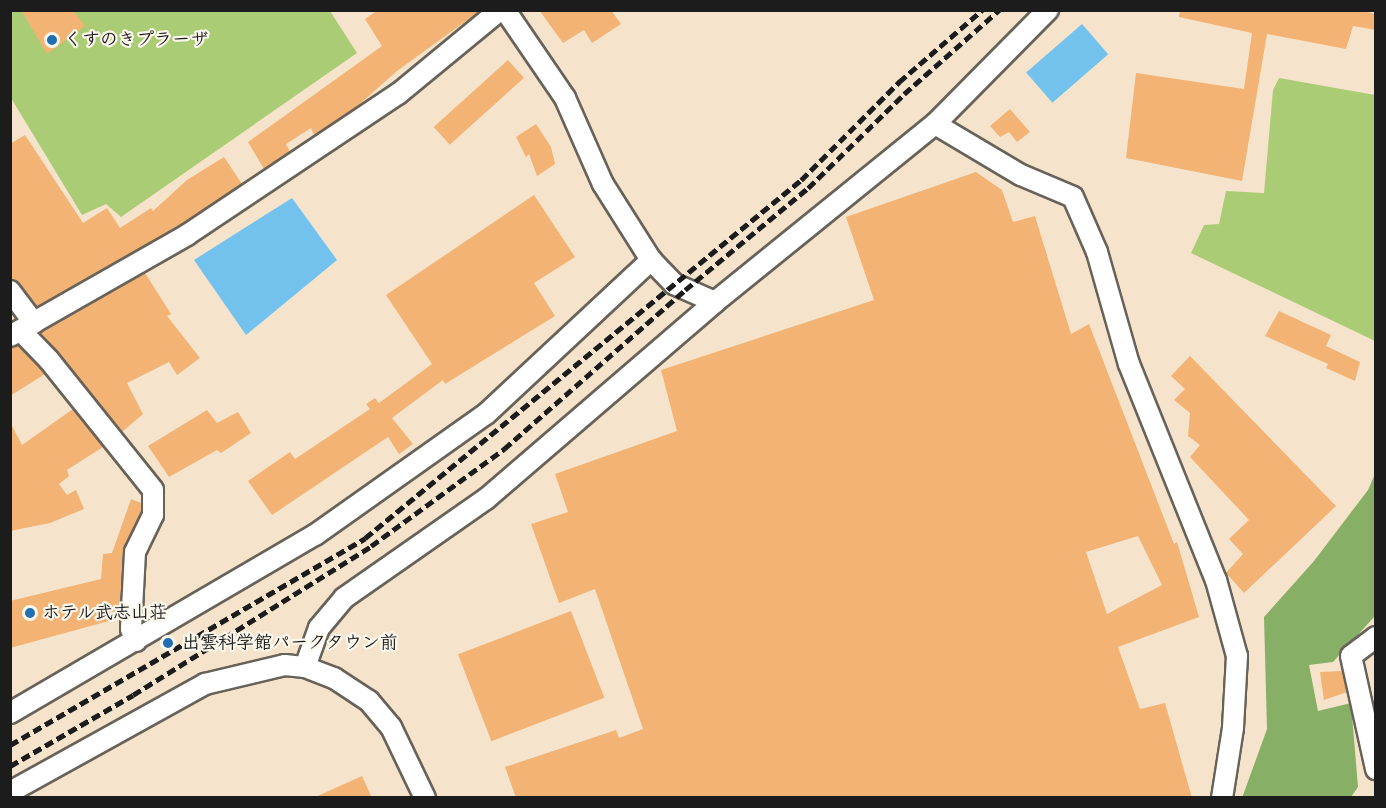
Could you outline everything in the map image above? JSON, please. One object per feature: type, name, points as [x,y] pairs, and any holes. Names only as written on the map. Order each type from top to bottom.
[{"type":"street","points":[[22,330],[187,235],[389,101],[500,10]]},
{"type":"street","points":[[505,10],[565,98],[603,184],[651,260],[674,284],[715,302]]},
{"type":"street","points":[[305,667],[319,628],[344,598],[486,499],[715,302],[935,124],[1048,10]]},
{"type":"street","points":[[935,124],[1021,175],[1073,197],[1097,252],[1129,364],[1215,580],[1237,656],[1229,768],[1222,798]]},
{"type":"street","points":[[10,713],[315,535],[486,414],[651,260]]},
{"type":"street","points":[[10,291],[22,330],[49,360],[153,490],[153,515],[135,552],[131,629],[136,641]]},
{"type":"street","points":[[1376,637],[1351,656],[1376,769]]},
{"type":"street","points":[[10,792],[205,684],[252,670],[285,665],[305,667],[334,678],[369,701],[391,727],[425,798]]},
{"type":"green space","points":[[11,11],[330,11],[357,53],[121,217],[106,204],[82,215],[11,98]]},
{"type":"green space","points":[[1279,78],[1375,95],[1375,341],[1191,253],[1204,225],[1219,224],[1226,191],[1264,193],[1273,90]]},
{"type":"green space","points":[[1375,474],[1375,616],[1333,662],[1309,665],[1318,711],[1351,703],[1358,787],[1351,797],[1242,798],[1267,729],[1264,617],[1314,561],[1368,490]]},
{"type":"water","points":[[1082,24],[1108,54],[1052,103],[1026,73]]},
{"type":"water","points":[[292,198],[337,260],[246,335],[194,260]]},
{"type":"building","name":"くすのきプラーザ","points":[[21,10],[73,10],[85,26],[47,54]]},
{"type":"building","points":[[378,10],[481,10],[397,71],[353,110],[314,135],[311,128],[286,144],[290,152],[264,169],[248,142],[382,46],[365,19]]},
{"type":"building","points":[[539,10],[611,10],[621,24],[592,43],[584,30],[563,43]]},
{"type":"building","points":[[1180,10],[1358,10],[1376,14],[1376,30],[1353,26],[1346,49],[1267,34],[1242,181],[1126,158],[1136,73],[1244,89],[1252,33],[1179,17]]},
{"type":"building","points":[[508,60],[524,78],[450,145],[434,127]]},
{"type":"building","points":[[1010,109],[1030,132],[1017,142],[1009,132],[1000,137],[990,126]]},
{"type":"building","points":[[536,124],[551,147],[555,164],[537,176],[529,154],[526,157],[516,137]]},
{"type":"building","points":[[25,135],[83,223],[107,208],[120,228],[151,208],[153,211],[187,180],[224,157],[242,184],[181,225],[37,307],[20,284],[10,279],[10,144]]},
{"type":"building","points":[[976,172],[1002,190],[1013,222],[1035,216],[1071,334],[1089,324],[1174,544],[1177,542],[1199,617],[1118,647],[1140,709],[1165,703],[1192,798],[516,798],[505,767],[616,730],[619,738],[643,729],[595,589],[559,603],[531,524],[568,512],[555,474],[677,431],[661,370],[874,300],[846,217]],"holes":[[[1138,536],[1162,585],[1107,614],[1086,552]]]},
{"type":"building","points":[[534,195],[575,257],[534,283],[555,316],[445,384],[443,380],[392,418],[413,444],[399,454],[388,437],[272,515],[248,481],[290,452],[295,459],[370,409],[366,404],[375,398],[379,403],[432,364],[386,295]]},
{"type":"building","points":[[145,273],[171,314],[167,316],[200,358],[177,375],[169,362],[127,383],[143,414],[122,432],[40,333]]},
{"type":"building","points":[[1279,311],[1331,335],[1326,346],[1360,362],[1355,381],[1326,368],[1328,364],[1265,336]]},
{"type":"building","points":[[18,345],[45,374],[10,396],[10,348]]},
{"type":"building","points":[[1190,356],[1336,506],[1244,593],[1226,573],[1243,554],[1229,539],[1249,520],[1190,457],[1200,445],[1188,436],[1190,413],[1174,400],[1185,389],[1171,376]]},
{"type":"building","points":[[73,409],[103,447],[67,470],[69,476],[59,484],[67,495],[76,490],[84,509],[50,523],[10,531],[10,422],[22,445]]},
{"type":"building","points":[[207,410],[217,423],[238,412],[251,433],[221,453],[217,450],[169,477],[148,446]]},
{"type":"building","points":[[131,499],[141,503],[141,512],[123,551],[120,618],[10,648],[10,601],[101,579],[103,554],[112,553]]},
{"type":"building","points":[[571,611],[604,698],[491,741],[458,654]]},
{"type":"building","points":[[1342,671],[1347,692],[1324,700],[1320,672]]},
{"type":"building","points":[[362,776],[372,798],[313,798]]},
{"type":"railway","points":[[10,745],[365,538],[801,180],[899,82],[982,10]]},
{"type":"railway","points":[[10,766],[133,695],[371,546],[504,449],[685,290],[808,188],[904,94],[999,10]]},
{"type":"place","name":"くすのきプラーザ","points":[[52,40]]},
{"type":"place","name":"ホテル武志山荘","points":[[30,613]]},
{"type":"place","name":"出雲科学館パークタウン前","points":[[168,643]]}]
